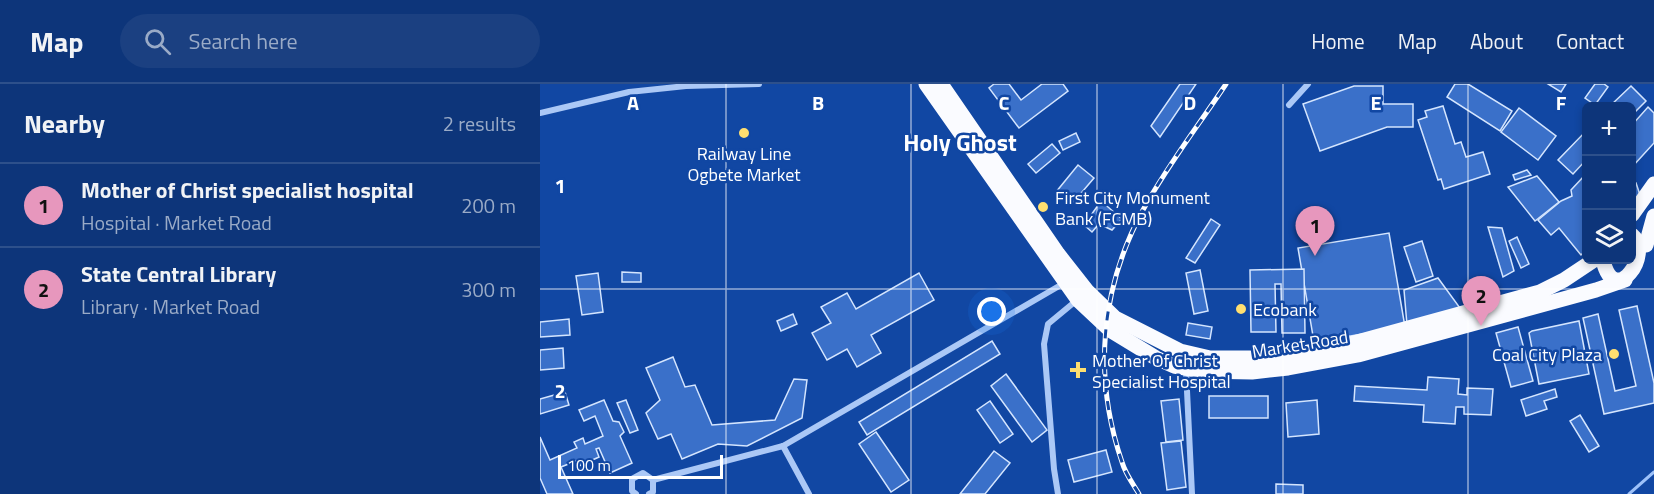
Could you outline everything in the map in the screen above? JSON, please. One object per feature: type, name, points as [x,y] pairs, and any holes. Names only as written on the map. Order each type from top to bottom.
[{"type":"main road","name":"Market Road","points":[[926,84],[1071,280],[1097,310],[1156,358],[1186,369],[1252,372],[1358,355],[1596,290],[1649,270]]},
{"type":"main road","name":"Market Road","points":[[940,84],[1071,280],[1078,300],[1097,310]]},
{"type":"main road","points":[[1636,210],[1654,184]]},
{"type":"main road","points":[[1649,270],[1647,266],[1654,216]]},
{"type":"main road","points":[[1636,237],[1649,249]]},
{"type":"main road","name":"Market Road","points":[[1112,324],[1180,351],[1210,358],[1276,358],[1350,344],[1540,292],[1588,264]]},
{"type":"main road","points":[[1604,264],[1612,276],[1625,280]]},
{"type":"street","points":[[540,113],[629,92],[686,86],[759,84]]},
{"type":"street","points":[[1289,105],[1308,84]]},
{"type":"street","points":[[636,494],[632,491],[632,479],[643,473],[653,480],[783,446],[1071,280]]},
{"type":"street","points":[[1058,494],[1044,344],[1048,324],[1078,300]]},
{"type":"street","points":[[1186,369],[1192,494]]},
{"type":"street","points":[[783,446],[809,494]]},
{"type":"street","points":[[649,494],[653,492],[653,480]]},
{"type":"building","points":[[994,84],[1009,84],[1021,100],[1042,84],[1063,84],[1068,91],[1019,128],[989,88]]},
{"type":"building","points":[[1180,84],[1196,84],[1160,137],[1151,126]]},
{"type":"building","points":[[1455,84],[1468,84],[1512,111],[1500,131],[1447,97]]},
{"type":"building","points":[[1548,84],[1566,84],[1561,92]]},
{"type":"building","points":[[1595,84],[1604,84],[1608,87],[1597,102],[1591,102],[1585,98]]},
{"type":"building","points":[[1354,86],[1383,86],[1383,104],[1413,104],[1413,127],[1387,127],[1320,151],[1303,104]]},
{"type":"building","points":[[1631,86],[1646,101],[1636,111],[1636,102],[1614,102]]},
{"type":"building","points":[[1443,106],[1455,144],[1461,142],[1466,157],[1483,152],[1490,174],[1444,189],[1441,179],[1438,180],[1418,120],[1427,117],[1425,111]]},
{"type":"building","points":[[1648,107],[1654,113],[1654,143],[1636,163],[1636,156],[1636,120]]},
{"type":"building","points":[[1519,108],[1556,136],[1538,160],[1501,132]]},
{"type":"building","points":[[1076,133],[1080,142],[1063,150],[1059,141]]},
{"type":"building","points":[[1582,135],[1582,164],[1573,174],[1558,160]]},
{"type":"building","points":[[1052,144],[1060,153],[1036,173],[1028,164]]},
{"type":"building","points":[[1078,165],[1094,178],[1071,205],[1056,192]]},
{"type":"building","points":[[1527,170],[1531,175],[1515,180],[1513,175]]},
{"type":"building","points":[[1537,176],[1559,202],[1535,221],[1508,187]]},
{"type":"building","points":[[1582,178],[1581,255],[1559,228],[1551,235],[1538,220],[1561,201],[1572,196],[1571,190]]},
{"type":"building","points":[[1636,183],[1640,195],[1636,202]]},
{"type":"building","points":[[1101,201],[1122,219],[1112,230],[1099,224],[1092,232],[1084,225]]},
{"type":"building","points":[[1211,219],[1220,225],[1195,263],[1186,258]]},
{"type":"building","points":[[1488,227],[1502,228],[1514,271],[1503,277]]},
{"type":"building","points":[[1389,233],[1405,327],[1314,342],[1298,248]]},
{"type":"building","points":[[1517,237],[1529,264],[1521,268],[1509,241]]},
{"type":"building","points":[[1422,241],[1433,276],[1416,282],[1404,247]]},
{"type":"building","points":[[1304,269],[1305,333],[1282,333],[1281,284],[1275,284],[1276,332],[1251,332],[1250,270]]},
{"type":"building","points":[[1200,270],[1208,311],[1194,314],[1186,273]]},
{"type":"building","points":[[622,272],[641,273],[641,282],[622,282]]},
{"type":"building","points":[[598,273],[603,312],[582,315],[576,276]]},
{"type":"building","points":[[919,273],[934,300],[871,335],[881,353],[857,367],[847,349],[827,360],[812,333],[831,323],[821,307],[847,293],[856,309]]},
{"type":"building","points":[[1438,278],[1460,308],[1407,325],[1404,290]]},
{"type":"building","points":[[1637,306],[1654,383],[1654,403],[1604,414],[1583,318],[1598,314],[1615,391],[1636,386],[1619,310]]},
{"type":"building","points":[[793,314],[797,324],[781,331],[777,321]]},
{"type":"building","points":[[569,319],[570,335],[540,337],[540,322]]},
{"type":"building","points":[[1579,321],[1589,374],[1539,384],[1529,333]]},
{"type":"building","points":[[1188,323],[1212,327],[1210,339],[1186,335]]},
{"type":"building","points":[[1518,327],[1533,381],[1511,387],[1496,333]]},
{"type":"building","points":[[992,341],[1000,354],[867,435],[859,422]]},
{"type":"building","points":[[563,348],[564,368],[540,370],[540,350]]},
{"type":"building","points":[[673,357],[685,387],[695,385],[712,425],[775,420],[794,379],[807,380],[802,418],[747,446],[718,444],[682,459],[671,434],[658,439],[646,413],[660,400],[646,368]]},
{"type":"building","points":[[1006,374],[1047,430],[1032,442],[991,386]]},
{"type":"building","points":[[1428,377],[1459,379],[1458,394],[1467,395],[1467,388],[1493,389],[1491,415],[1464,414],[1464,407],[1456,407],[1455,424],[1423,422],[1424,405],[1354,401],[1355,386],[1427,390]]},
{"type":"building","points":[[1555,389],[1557,397],[1544,401],[1547,409],[1526,416],[1521,400]]},
{"type":"building","points":[[565,392],[569,405],[540,414],[540,399]]},
{"type":"building","points":[[1209,396],[1268,396],[1268,418],[1209,418]]},
{"type":"building","points":[[1179,399],[1183,440],[1166,442],[1161,401]]},
{"type":"building","points":[[604,400],[613,421],[619,422],[624,432],[620,436],[632,463],[610,473],[599,448],[596,449],[599,457],[579,466],[576,461],[561,467],[573,494],[547,494],[540,478],[540,437],[550,460],[577,448],[574,442],[583,438],[585,444],[603,436],[595,416],[584,421],[579,410]]},
{"type":"building","points":[[626,400],[638,430],[630,433],[617,403]]},
{"type":"building","points":[[1317,400],[1319,434],[1288,437],[1286,403]]},
{"type":"building","points":[[990,401],[1013,434],[1000,443],[977,410]]},
{"type":"building","points":[[1580,415],[1599,446],[1589,452],[1570,421]]},
{"type":"building","points":[[876,432],[909,480],[891,492],[859,444]]},
{"type":"building","points":[[1181,441],[1186,487],[1167,490],[1161,443]]},
{"type":"building","points":[[1106,450],[1112,472],[1074,482],[1068,460]]},
{"type":"building","points":[[994,451],[1010,463],[985,494],[960,494]]},
{"type":"building","points":[[1276,484],[1303,485],[1303,494],[1276,494]]},
{"type":"waterway","points":[[1629,494],[1654,472]]},
{"type":"railway","points":[[1139,494],[1123,466],[1107,398],[1105,366],[1110,302],[1129,240],[1143,210],[1172,162],[1226,84]]},
{"type":"place","name":"Railway Line Ogbete Market","points":[[744,133]]},
{"type":"place","name":"First City Monument Bank (FCMB)","points":[[1043,207]]},
{"type":"place","name":"Mother of Christ specialist hospital","points":[[1315,256]]},
{"type":"place","name":"Ecobank","points":[[1241,309]]},
{"type":"place","name":"State Central Library","points":[[1481,326]]},
{"type":"place","name":"Coal City Plaza","points":[[1614,354]]},
{"type":"place","name":"Mother Of Christ Specialist Hospital","points":[[1078,370]]},
{"type":"district","name":"Holy Ghost","points":[[960,142]]}]
